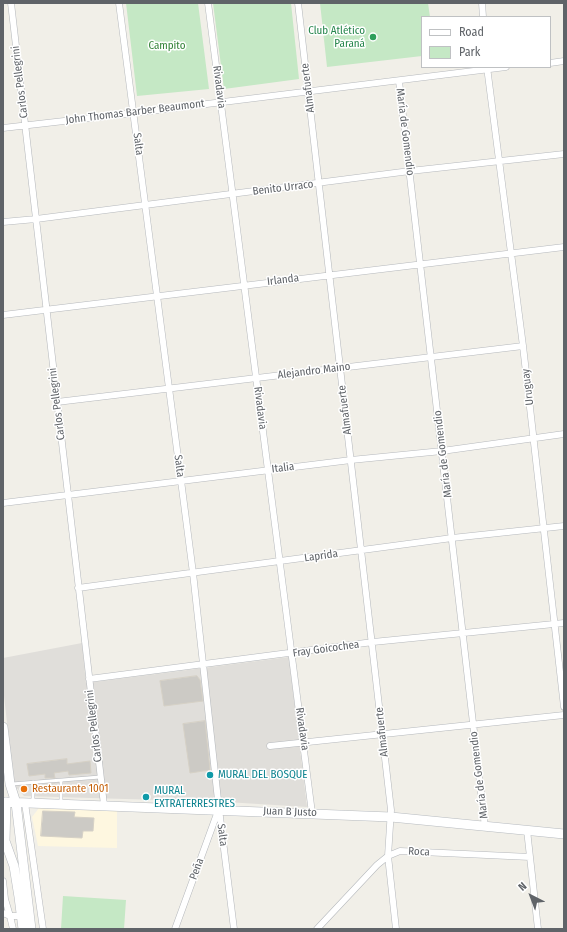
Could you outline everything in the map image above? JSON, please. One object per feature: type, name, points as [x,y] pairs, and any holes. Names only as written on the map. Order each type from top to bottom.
[{"type":"main road","points":[[3,727],[10,784],[25,803],[31,929]]},
{"type":"main road","name":"Juan B Justo","points":[[5,802],[391,817],[564,834]]},
{"type":"main road","points":[[5,802],[5,841],[14,866],[23,929]]},
{"type":"street","name":"Carlos Pellegrini","points":[[11,3],[104,806]]},
{"type":"street","name":"Salta","points":[[119,3],[193,573],[219,810],[234,929]]},
{"type":"street","name":"Rivadavia","points":[[208,3],[312,813]]},
{"type":"street","name":"Almafuerte","points":[[298,3],[362,550],[391,817]]},
{"type":"street","points":[[482,3],[483,16]]},
{"type":"street","points":[[551,63],[564,61]]},
{"type":"street","name":"John Thomas Barber Beaumont","points":[[3,128],[134,113],[220,101],[399,81],[488,68]]},
{"type":"street","name":"Uruguay","points":[[488,68],[545,528],[564,707]]},
{"type":"street","name":"María de Gomendio","points":[[399,81],[485,827]]},
{"type":"street","name":"Benito Urraco","points":[[3,222],[410,171],[564,154]]},
{"type":"street","name":"Irlanda","points":[[3,315],[564,247]]},
{"type":"street","name":"Alejandro Maino","points":[[57,402],[523,346]]},
{"type":"street","name":"Italia","points":[[3,503],[351,460],[442,451],[564,434]]},
{"type":"street","name":"Laprida","points":[[78,588],[452,538],[564,526]]},
{"type":"street","name":"Fray Goicochea","points":[[89,679],[291,654],[372,642],[564,623]]},
{"type":"street","points":[[270,746],[564,715]]},
{"type":"street","points":[[25,803],[43,929]]},
{"type":"street","name":"Peña","points":[[175,929],[219,810]]},
{"type":"street","points":[[391,817],[388,856],[396,929]]},
{"type":"street","points":[[527,830],[538,929]]},
{"type":"street","name":"Roca","points":[[317,929],[377,865],[388,856],[400,851],[530,857]]},
{"type":"street","points":[[3,881],[5,899],[13,929]]},
{"type":"street","points":[[3,913],[10,916],[22,916]]},
{"type":"lane","points":[[10,784],[100,777]]},
{"type":"lane","points":[[61,781],[61,804]]},
{"type":"lane","points":[[25,803],[33,782]]},
{"type":"shaded area","points":[[82,643],[86,683],[289,657],[307,807],[226,802],[24,796],[14,785],[3,687],[3,658]]},
{"type":"shaded area","points":[[39,808],[117,811],[117,848],[38,846],[32,817]]},
{"type":"green space","name":"Campito","points":[[126,3],[198,3],[209,89],[137,96]]},
{"type":"green space","name":"Campito","points":[[213,3],[291,3],[299,79],[224,89]]},
{"type":"green space","name":"Club Atlético Paraná","points":[[320,3],[428,3],[430,16],[421,16],[421,56],[327,67]]},
{"type":"green space","points":[[63,896],[126,900],[124,929],[61,929]]},
{"type":"building","points":[[197,676],[200,680],[203,701],[164,706],[160,681]]},
{"type":"building","points":[[205,721],[210,770],[190,773],[183,724]]},
{"type":"building","points":[[67,759],[67,764],[90,761],[91,773],[69,775],[68,771],[54,773],[55,778],[45,778],[45,774],[29,776],[27,764]]},
{"type":"building","points":[[45,784],[55,784],[56,790],[46,790]]},
{"type":"building","points":[[43,811],[75,812],[74,817],[94,818],[93,831],[83,831],[82,838],[41,836]]},
{"type":"place","name":"Club Atlético Paraná","points":[[373,37]]},
{"type":"place","name":"MURAL DEL BOSQUE","points":[[210,775]]},
{"type":"place","name":"Restaurante 1001","points":[[24,789]]},
{"type":"place","name":"MURAL EXTRATERRESTRES","points":[[146,797]]}]
